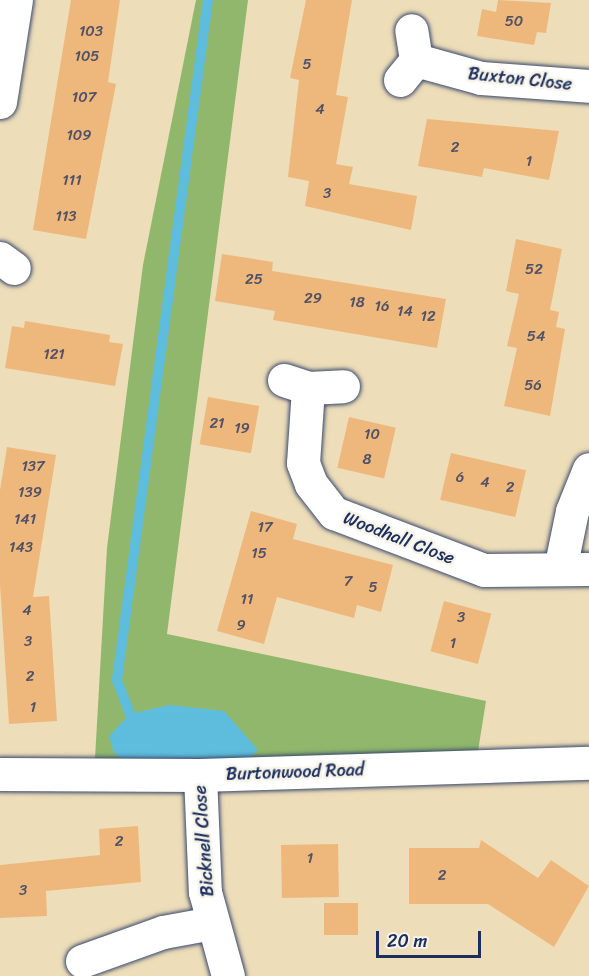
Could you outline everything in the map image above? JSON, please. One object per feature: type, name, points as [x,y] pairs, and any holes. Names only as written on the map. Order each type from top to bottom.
[{"type":"street","points":[[0,102],[16,0]]},
{"type":"street","name":"Buxton Close","points":[[409,56],[481,78],[589,86]]},
{"type":"street","points":[[589,91],[589,106]]},
{"type":"street","name":"Woodhall Close","points":[[343,386],[296,384],[303,464],[311,484],[334,513],[484,570],[575,569]]},
{"type":"street","points":[[575,569],[572,511],[589,469]]},
{"type":"street","name":"Burtonwood Road","points":[[0,774],[200,775],[589,763]]},
{"type":"street","name":"Bicknell Close","points":[[200,775],[205,892],[228,976]]},
{"type":"street","points":[[82,961],[163,932],[212,923]]},
{"type":"green space","points":[[196,0],[248,0],[167,634],[486,701],[475,770],[94,776],[107,548],[143,265]]},
{"type":"water","points":[[169,705],[224,711],[258,750],[235,771],[140,771],[114,753],[109,736],[130,714]]},
{"type":"building","points":[[71,0],[120,0],[108,82],[116,84],[86,239],[33,230]]},
{"type":"building","points":[[306,0],[352,0],[336,95],[348,97],[336,164],[353,167],[349,184],[417,196],[411,230],[305,206],[309,181],[288,177],[299,80],[290,78]]},
{"type":"building","points":[[498,0],[551,3],[546,33],[537,32],[534,45],[477,36],[482,9],[496,12]]},
{"type":"building","points":[[427,119],[559,131],[549,180],[484,168],[482,177],[418,166]]},
{"type":"building","points":[[516,239],[562,249],[550,310],[559,312],[556,327],[565,329],[550,416],[504,406],[517,348],[507,346],[519,294],[506,291]]},
{"type":"building","points":[[222,254],[273,262],[272,271],[446,299],[437,348],[273,320],[275,311],[215,301]]},
{"type":"building","points":[[25,321],[110,335],[109,342],[123,344],[115,386],[5,368],[12,326],[24,328]]},
{"type":"building","points":[[208,397],[259,406],[251,453],[200,444]]},
{"type":"building","points":[[349,417],[396,428],[384,478],[337,468]]},
{"type":"building","points":[[7,447],[56,455],[33,597],[49,596],[57,721],[9,724],[0,584],[0,490]]},
{"type":"building","points":[[451,453],[526,470],[515,517],[440,500]]},
{"type":"building","points":[[251,511],[297,524],[293,539],[393,565],[381,612],[357,605],[354,618],[277,597],[264,644],[217,631]]},
{"type":"building","points":[[444,601],[491,614],[478,664],[431,651]]},
{"type":"building","points":[[138,826],[141,882],[46,891],[47,916],[0,918],[0,865],[100,855],[99,829]]},
{"type":"building","points":[[481,840],[538,878],[551,860],[589,886],[554,947],[488,904],[409,904],[409,848],[479,848]]},
{"type":"building","points":[[338,844],[339,897],[282,898],[281,845]]},
{"type":"building","points":[[324,903],[358,903],[358,935],[324,935]]},
{"type":"waterway","points":[[130,714],[117,680],[208,0]]}]
